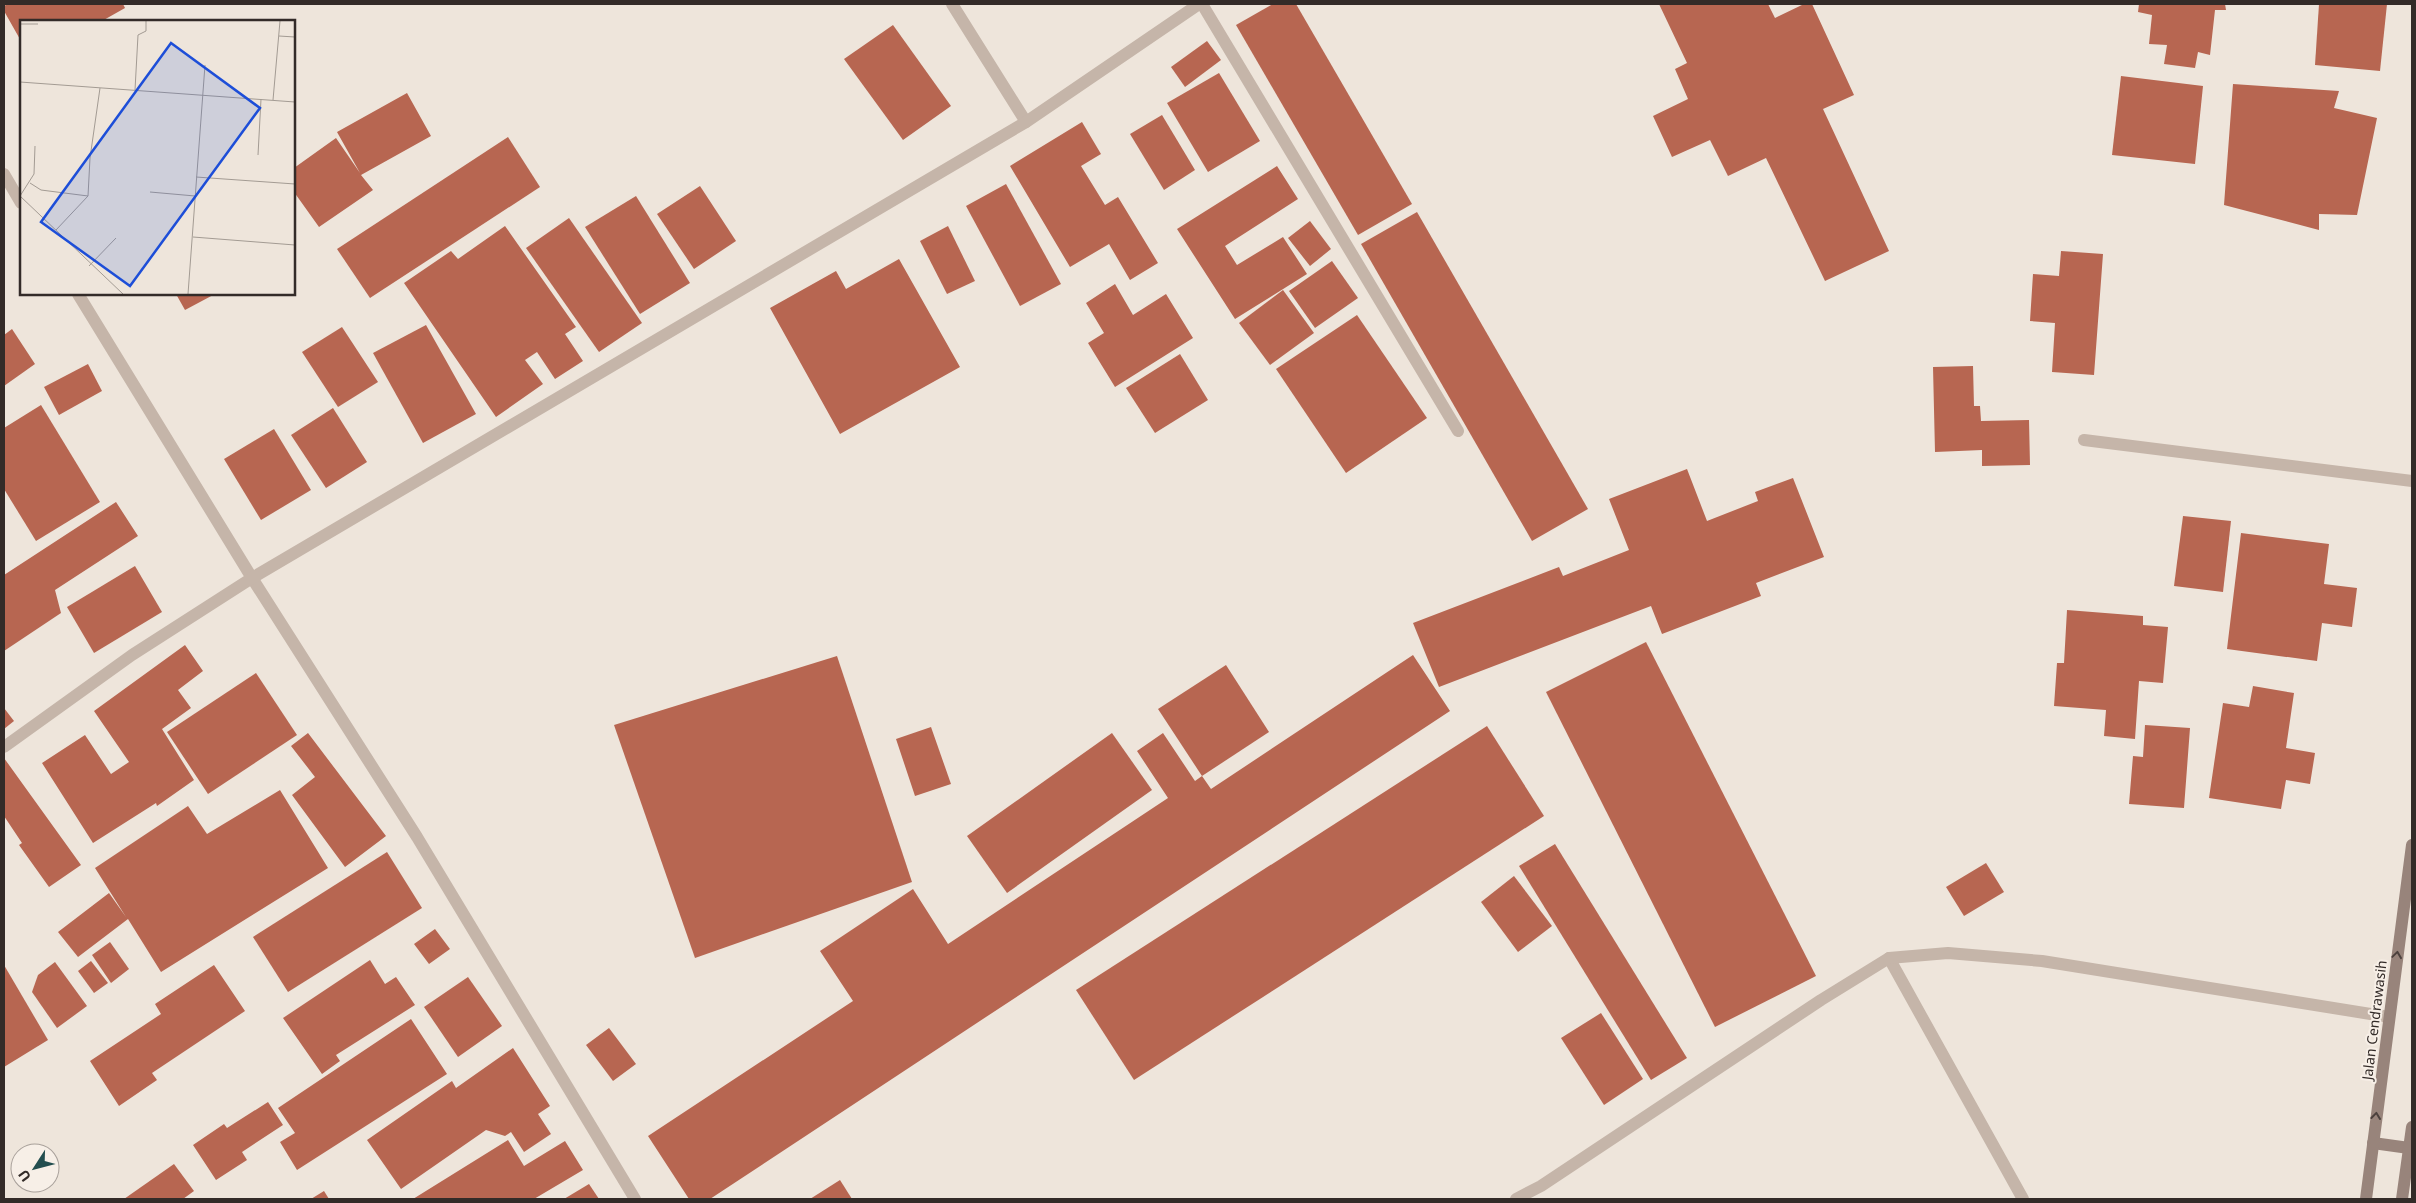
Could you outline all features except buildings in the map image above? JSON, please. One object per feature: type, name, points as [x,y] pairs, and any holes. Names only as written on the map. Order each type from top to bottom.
[{"type":"main road","name":"Jalan Cendrawasih","points":[[2366,1199],[2412,845]]},
{"type":"main road","points":[[2402,1199],[2412,1127]]},
{"type":"main road","points":[[2373,1143],[2409,1148]]},
{"type":"street","points":[[952,4],[1026,122]]},
{"type":"street","points":[[4,747],[132,655],[252,578],[1026,122],[1200,4],[1458,430]]},
{"type":"street","points":[[4,174],[20,201]]},
{"type":"street","points":[[79,295],[252,578],[417,837],[635,1199]]},
{"type":"street","points":[[2084,440],[2412,481]]},
{"type":"street","points":[[1516,1199],[1541,1186],[1821,1000],[1889,958],[1948,953],[2042,961],[2389,1017]]},
{"type":"street","points":[[1889,958],[2023,1199]]}]
